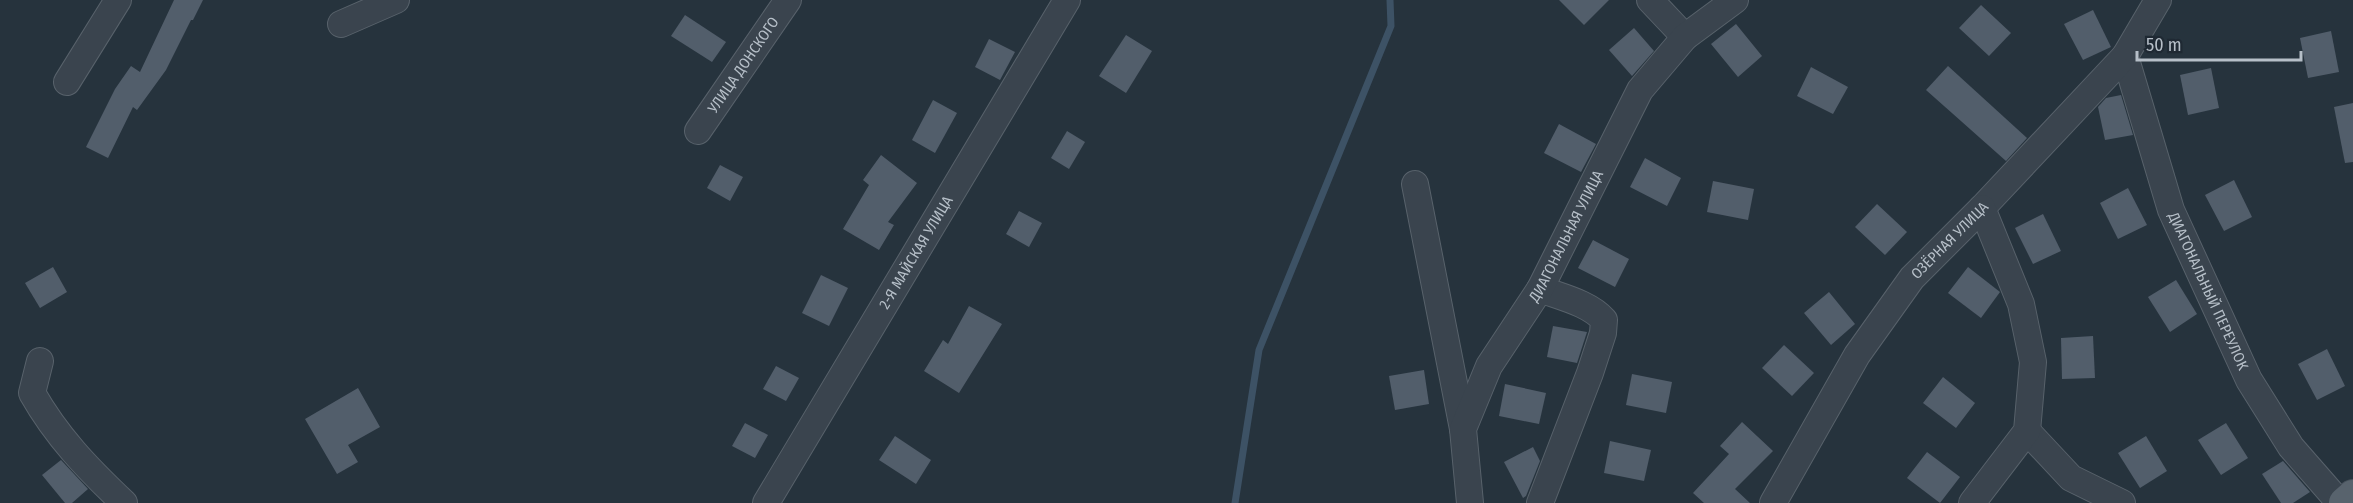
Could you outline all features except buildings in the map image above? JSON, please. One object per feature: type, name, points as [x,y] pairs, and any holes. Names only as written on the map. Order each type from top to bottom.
[{"type":"main road","points":[[2346,503],[2353,496]]},
{"type":"street","points":[[67,82],[118,0]]},
{"type":"street","points":[[341,24],[396,0]]},
{"type":"street","name":"УЛИЦА ДОНСКОГО","points":[[698,130],[788,0]]},
{"type":"street","name":"2-Я МАЙСКАЯ УЛИЦА","points":[[766,503],[1067,0]]},
{"type":"street","points":[[1650,0],[1685,37]]},
{"type":"street","name":"ДИАГОНАЛЬНАЯ УЛИЦА","points":[[1470,503],[1463,429],[1489,366],[1540,289],[1640,90],[1685,37],[1735,0]]},
{"type":"street","name":"ОЗЁРНАЯ УЛИЦА","points":[[1773,503],[1857,355],[1912,278],[1982,208],[2125,56],[2158,0]]},
{"type":"street","name":"ДИАГОНАЛЬНЫЙ ПЕРЕУЛОК","points":[[2125,56],[2171,210],[2249,380],[2291,447],[2340,503]]},
{"type":"street","points":[[1415,184],[1463,429]]},
{"type":"street","points":[[1972,503],[2027,431],[2033,362],[2021,304],[1982,208]]},
{"type":"street","points":[[1540,289],[1598,313],[1604,320],[1603,333],[1590,373],[1540,503]]},
{"type":"street","points":[[40,361],[32,393],[49,423],[78,458],[124,503]]},
{"type":"street","points":[[2027,431],[2071,478],[2122,503]]},
{"type":"waterway","points":[[1235,503],[1259,350],[1391,26],[1390,0]]}]
